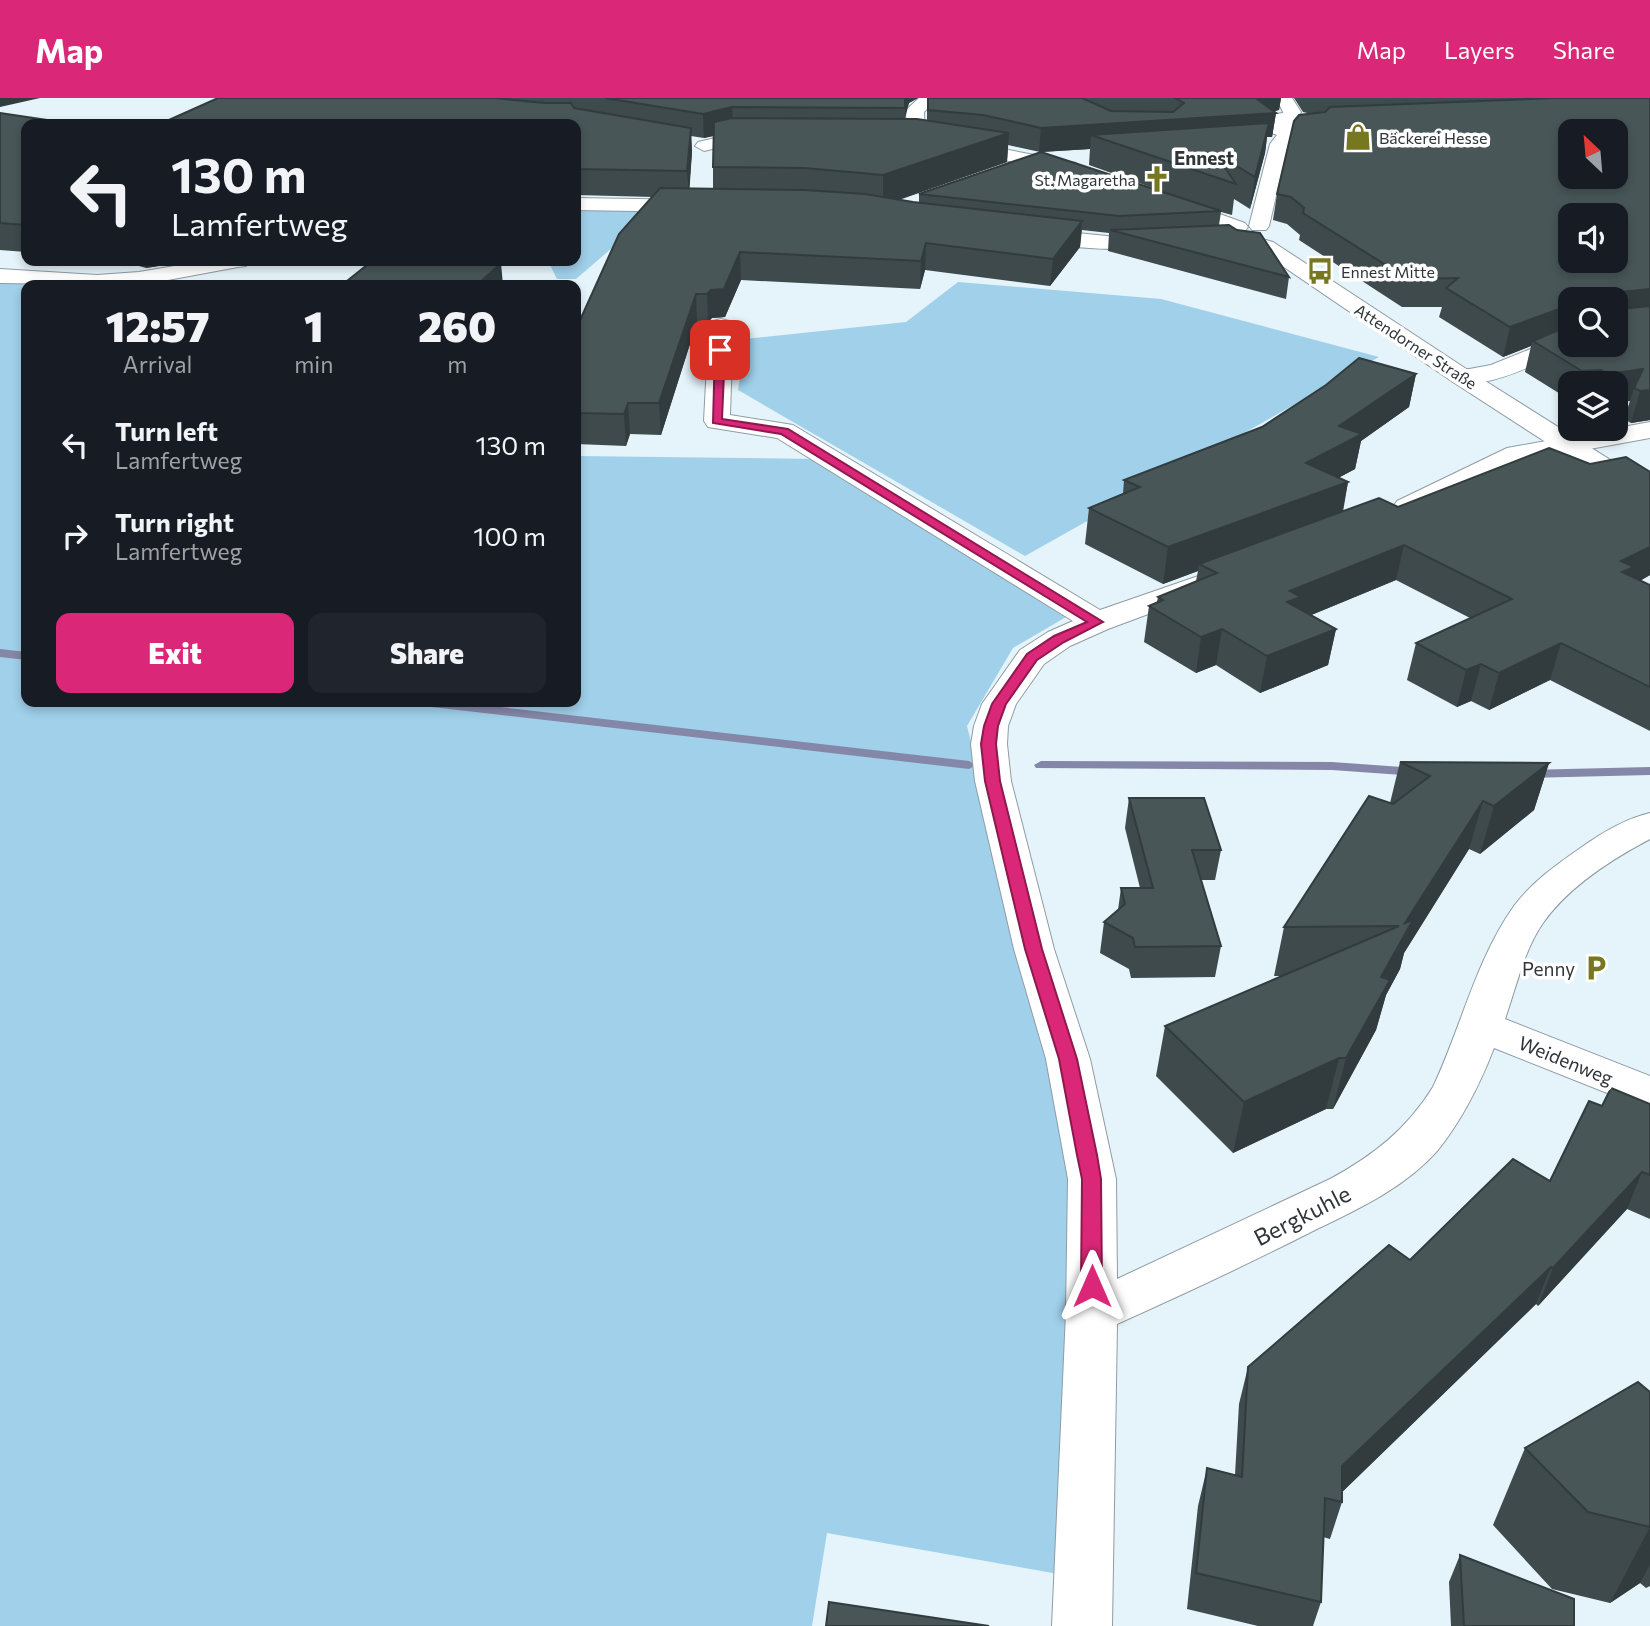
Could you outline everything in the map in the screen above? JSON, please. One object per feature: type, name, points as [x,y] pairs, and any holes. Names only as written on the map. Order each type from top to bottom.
[{"type":"street","points":[[930,98],[915,110],[923,141],[1094,166]]},
{"type":"street","points":[[1205,238],[1248,234],[1292,112],[1284,98]]},
{"type":"street","points":[[724,119],[733,139]]},
{"type":"street","points":[[1286,131],[1270,119],[1257,132],[1286,131],[1315,129],[1315,123],[1369,121]]},
{"type":"street","points":[[702,170],[697,144],[733,139],[786,139]]},
{"type":"street","points":[[1002,174],[1040,160]]},
{"type":"street","name":"Attendorner Straße","points":[[1144,194],[1248,234],[1462,377],[1650,496]]},
{"type":"street","points":[[581,204],[705,202]]},
{"type":"street","points":[[1009,232],[1117,243],[1178,240]]},
{"type":"street","points":[[125,280],[210,266]]},
{"type":"street","points":[[0,276],[65,280]]},
{"type":"street","points":[[721,326],[717,421],[784,431],[1097,622]]},
{"type":"street","points":[[1462,377],[1497,371],[1558,345]]},
{"type":"street","points":[[1377,518],[1416,503],[1517,454],[1650,430]]},
{"type":"street","points":[[1082,1626],[1092,1313],[1092,1179],[1068,1059],[1034,949],[993,781],[989,744],[991,726],[999,704],[1032,657],[1059,639],[1097,622],[1234,572]]},
{"type":"street","name":"Bergkuhle","points":[[1092,1313],[1213,1259],[1373,1179],[1421,1138],[1448,1101],[1483,1027],[1498,978],[1521,925],[1557,884],[1620,837],[1650,824]]},
{"type":"street","name":"Weidenweg","points":[[1483,1027],[1650,1094]]},
{"type":"shaded area","points":[[581,208],[656,210],[576,279],[557,279],[550,266],[581,266]]},
{"type":"shaded area","points":[[958,282],[1161,299],[1379,357],[1025,556],[738,390],[745,339],[906,322]]},
{"type":"shaded area","points":[[0,283],[21,284],[21,707],[581,707],[581,456],[818,459],[1066,617],[1013,648],[967,726],[1074,1150],[1081,1578],[827,1533],[812,1626],[0,1626]]},
{"type":"building","points":[[218,98],[494,98],[571,103],[574,108],[691,128],[687,171],[581,169],[581,119],[171,119]]},
{"type":"building","points":[[605,98],[905,98],[905,108],[732,107],[703,114]]},
{"type":"building","points":[[928,98],[1082,98],[1111,111],[1173,112],[1184,103],[1175,98],[1258,98],[1276,113],[1041,128],[983,115],[928,110]]},
{"type":"building","points":[[1555,98],[1650,98],[1650,289],[1628,291],[1628,287],[1558,287],[1558,309],[1510,327],[1446,288],[1458,278],[1408,279],[1303,213],[1304,208],[1291,197],[1277,194],[1294,121],[1299,115],[1325,112],[1330,107]]},
{"type":"building","points":[[0,113],[40,119],[21,119],[21,225],[0,223]]},
{"type":"building","points":[[732,118],[917,119],[1009,133],[883,175],[805,168],[713,167],[714,122]]},
{"type":"building","points":[[1269,123],[1255,177],[1215,153],[1236,184],[1091,135]]},
{"type":"building","points":[[1041,152],[1221,211],[1119,216],[919,194]]},
{"type":"building","points":[[660,188],[805,190],[865,194],[1082,221],[1053,259],[926,243],[921,261],[740,252],[724,289],[696,294],[659,403],[628,403],[624,414],[581,413],[581,318],[619,234]]},
{"type":"building","points":[[1229,225],[1237,230],[1260,233],[1289,277],[1110,230]]},
{"type":"building","points":[[366,266],[498,266],[482,280],[348,280]]},
{"type":"building","points":[[1650,306],[1650,390],[1640,391],[1634,388],[1643,369],[1582,371],[1559,357],[1628,357],[1628,308]]},
{"type":"building","points":[[1558,330],[1558,356],[1533,341]]},
{"type":"building","points":[[1359,358],[1416,374],[1339,426],[1362,434],[1306,463],[1348,482],[1168,547],[1089,508],[1140,487],[1124,480],[1262,427],[1326,385]]},
{"type":"building","points":[[1549,448],[1590,464],[1626,457],[1650,472],[1650,547],[1621,561],[1634,567],[1622,572],[1650,585],[1650,687],[1561,643],[1499,673],[1481,664],[1466,670],[1416,643],[1512,599],[1404,545],[1290,591],[1301,597],[1287,602],[1336,629],[1267,656],[1222,629],[1201,637],[1149,606],[1163,600],[1158,597],[1217,573],[1199,564],[1379,498],[1398,507]]},
{"type":"building","points":[[1400,762],[1549,763],[1494,806],[1483,801],[1405,923],[1413,920],[1381,977],[1390,980],[1346,1058],[1339,1058],[1244,1102],[1165,1026],[1399,926],[1284,927],[1369,796],[1393,804],[1430,776]]},
{"type":"building","points":[[1129,798],[1204,798],[1221,850],[1192,850],[1221,946],[1135,947],[1133,938],[1104,922],[1125,904],[1121,888],[1153,888]]},
{"type":"building","points":[[1611,1088],[1650,1104],[1650,1175],[1642,1172],[1553,1268],[1342,1466],[1342,1502],[1325,1498],[1321,1602],[1196,1573],[1207,1468],[1242,1477],[1248,1367],[1389,1245],[1410,1260],[1513,1159],[1550,1181],[1589,1101],[1602,1106]]},
{"type":"building","points":[[1638,1382],[1650,1392],[1650,1527],[1588,1512],[1525,1448]]},
{"type":"building","points":[[1460,1555],[1574,1599],[1574,1626],[1464,1626]]},
{"type":"building","points":[[829,1602],[989,1626],[826,1626]]},
{"type":"waterway","points":[[0,653],[21,655]]},
{"type":"waterway","points":[[466,707],[969,765]]},
{"type":"waterway","points":[[1041,765],[1332,766],[1416,772]]},
{"type":"waterway","points":[[1526,774],[1650,771]]},
{"type":"place","name":"Bäckerei Hesse","points":[[1358,137]]},
{"type":"place","name":"St. Magaretha","points":[[1157,179]]},
{"type":"place","name":"Ennest Mitte","points":[[1320,271]]},
{"type":"place","name":"Penny","points":[[1596,968]]},
{"type":"district","name":"Ennest","points":[[1204,157]]},
{"type":"route","points":[[720,350],[717,421],[784,431],[1097,622],[1059,639],[1032,657],[999,704],[991,726],[989,744],[993,781],[1034,949],[1068,1059],[1092,1179],[1092,1286]]}]
